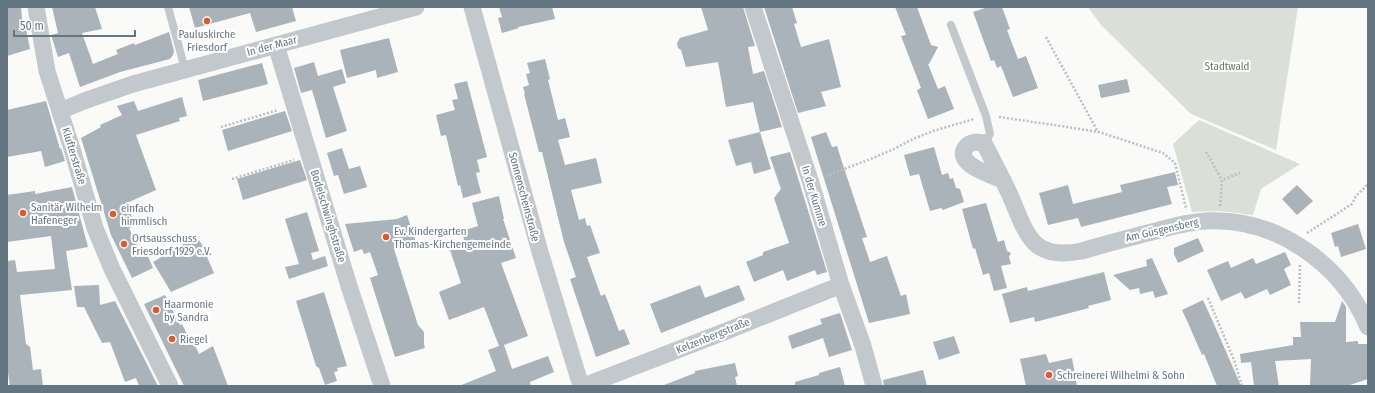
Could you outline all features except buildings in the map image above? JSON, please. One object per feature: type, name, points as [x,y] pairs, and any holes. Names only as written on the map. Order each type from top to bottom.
[{"type":"street","name":"Klufterstraße","points":[[36,7],[48,70],[95,228],[112,269],[170,386]]},
{"type":"street","name":"In der Maar","points":[[60,112],[84,101],[133,84],[416,7]]},
{"type":"street","name":"Sonnenscheinstraße","points":[[472,7],[540,252],[582,386]]},
{"type":"street","name":"In der Kumme","points":[[753,7],[810,180],[841,284],[863,346],[874,386]]},
{"type":"street","name":"Bodelschwinghstraße","points":[[276,45],[349,286],[382,386]]},
{"type":"street","points":[[984,143],[972,143],[968,145],[964,150],[963,156],[965,161],[968,164],[1003,180]]},
{"type":"street","name":"Am Güsgensberg","points":[[984,143],[1003,180],[1028,236],[1042,248],[1057,254],[1071,253],[1189,222],[1218,221],[1241,224],[1265,230],[1296,245],[1315,257],[1336,276],[1354,300],[1368,327]]},
{"type":"street","name":"Kelzenbergstraße","points":[[582,386],[707,339],[841,284]]},
{"type":"lane","points":[[168,7],[185,69]]},
{"type":"lane","points":[[951,25],[986,116],[990,134],[984,143]]},
{"type":"path","points":[[1046,37],[1099,132]]},
{"type":"path","points":[[221,127],[294,105]]},
{"type":"path","points":[[810,180],[826,176],[868,160],[892,150],[913,138],[986,116],[1099,132],[1163,153],[1175,163],[1189,222]]},
{"type":"path","points":[[1206,152],[1222,180],[1218,221]]},
{"type":"path","points":[[232,179],[309,155]]},
{"type":"path","points":[[1222,180],[1240,173]]},
{"type":"path","points":[[1298,303],[1296,245],[1352,204],[1356,196],[1368,184]]},
{"type":"path","points":[[1208,298],[1234,360],[1242,386]]},
{"type":"green space","name":"Stadtwald","points":[[1088,7],[1298,7],[1276,150],[1191,114],[1101,25]]},
{"type":"green space","points":[[1199,120],[1300,164],[1261,189],[1253,215],[1220,211],[1192,212],[1173,144]]},
{"type":"place","name":"Pauluskirche Friesdorf","points":[[207,21]]},
{"type":"place","name":"Sanitär Wilhelm Hafeneger","points":[[23,213]]},
{"type":"place","name":"einfach himmlisch","points":[[113,214]]},
{"type":"place","name":"Ev. Kindergarten Thomas-Kirchengemeinde","points":[[386,237]]},
{"type":"place","name":"Ortsausschuss Friesdorf 1929 e.V.","points":[[124,244]]},
{"type":"place","name":"Haarmonie by Sandra","points":[[156,310]]},
{"type":"place","name":"Riegel","points":[[172,339]]},
{"type":"place","name":"Schreinerei Wilhelmi & Sohn","points":[[1049,375]]}]
